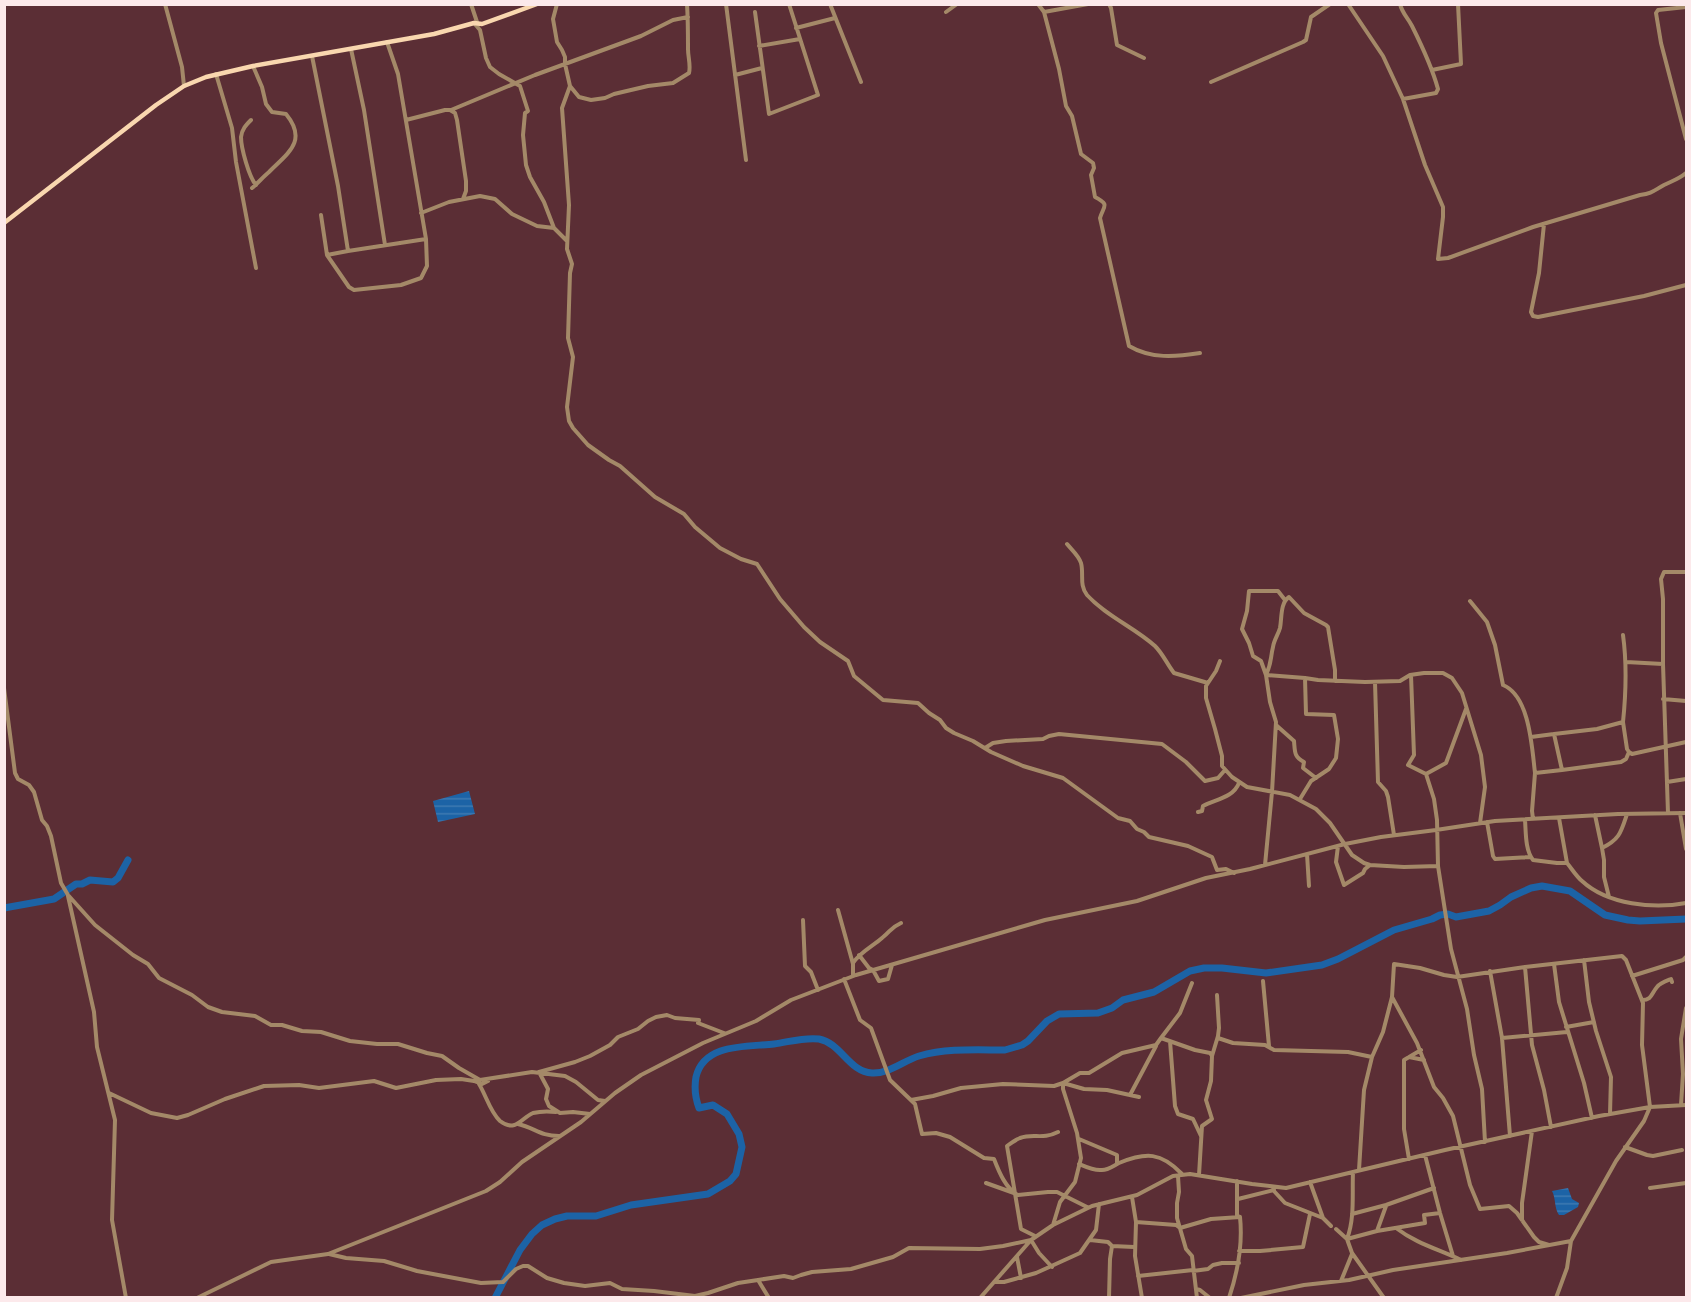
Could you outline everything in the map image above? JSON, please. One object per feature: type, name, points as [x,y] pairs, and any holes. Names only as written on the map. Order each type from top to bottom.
[{"type":"main road","points":[[4,223],[184,86],[216,74],[253,66],[434,34],[474,23],[482,24],[537,4]]},
{"type":"street","points":[[165,4],[182,67],[184,86]]},
{"type":"street","points":[[471,4],[477,22],[474,23],[480,30],[490,67],[520,86],[528,111],[523,120],[526,165],[554,228],[567,242]]},
{"type":"street","points":[[557,4],[553,19],[570,86],[579,97],[591,100],[648,86],[673,83],[689,73],[687,4]]},
{"type":"street","points":[[726,4],[746,160]]},
{"type":"street","points":[[755,12],[769,114],[818,95],[789,4]]},
{"type":"street","points":[[830,4],[861,82]]},
{"type":"street","points":[[946,12],[957,4]]},
{"type":"street","points":[[1038,4],[1046,17],[1066,106],[1072,116],[1081,153],[1093,164],[1094,168],[1090,175],[1095,197],[1105,203],[1105,209],[1100,218],[1129,346],[1139,352],[1173,357],[1200,353]]},
{"type":"street","points":[[1044,12],[1088,4]]},
{"type":"street","points":[[1108,4],[1111,8],[1117,45],[1144,58]]},
{"type":"street","points":[[1211,82],[1303,42],[1306,40],[1311,17],[1330,4]]},
{"type":"street","points":[[1348,4],[1383,56],[1403,99],[1443,210],[1438,259],[1448,258],[1544,224],[1654,192],[1686,173]]},
{"type":"street","points":[[1400,4],[1432,70],[1438,89],[1436,93],[1403,99]]},
{"type":"street","points":[[1432,70],[1461,64],[1458,4]]},
{"type":"street","points":[[1686,7],[1656,12],[1661,44],[1686,140]]},
{"type":"street","points":[[406,120],[451,110],[514,83],[641,36],[673,20],[688,17]]},
{"type":"street","points":[[796,28],[835,18]]},
{"type":"street","points":[[759,46],[800,39]]},
{"type":"street","points":[[321,215],[327,255],[349,287],[354,290],[401,285],[421,278],[428,266],[426,239],[398,74],[387,42]]},
{"type":"street","points":[[351,49],[364,110],[385,245]]},
{"type":"street","points":[[312,56],[338,186],[348,250]]},
{"type":"street","points":[[250,120],[241,136],[254,187],[288,154],[297,135],[293,122],[286,114],[272,112],[266,104],[253,66]]},
{"type":"street","points":[[735,75],[762,68]]},
{"type":"street","points":[[216,74],[232,128],[236,162],[256,267]]},
{"type":"street","points":[[570,86],[562,108],[569,205],[567,242],[572,264],[568,338],[573,357],[567,407],[569,421],[573,428],[588,445],[620,466],[655,497],[684,514],[695,527],[720,548],[757,564],[780,599],[804,627],[820,642],[848,661],[855,676],[883,700],[918,703],[954,734],[1023,766],[1063,778],[1118,818],[1130,822],[1149,837],[1188,846],[1212,857],[1217,870],[1226,869],[1234,873]]},
{"type":"street","points":[[451,110],[458,120],[466,181],[464,199]]},
{"type":"street","points":[[421,213],[449,202],[480,196],[495,199],[512,214],[537,226],[554,228]]},
{"type":"street","points":[[1544,224],[1539,273],[1531,312],[1533,316],[1538,317],[1644,296],[1686,285]]},
{"type":"street","points":[[327,255],[426,239]]},
{"type":"street","points":[[1067,544],[1081,562],[1082,588],[1089,597],[1106,612],[1154,645],[1174,673],[1208,683]]},
{"type":"street","points":[[1668,813],[1661,579],[1664,572],[1686,572]]},
{"type":"street","points":[[1265,865],[1276,725],[1266,675],[1261,661],[1253,656],[1242,629],[1249,591],[1278,591],[1285,600],[1280,628],[1266,675]]},
{"type":"street","points":[[1285,600],[1289,597],[1304,613],[1328,627],[1335,681]]},
{"type":"street","points":[[1470,601],[1487,622],[1495,645],[1503,685],[1515,694],[1526,714],[1535,773],[1533,819]]},
{"type":"street","points":[[1535,773],[1621,762],[1626,759],[1629,752],[1623,722],[1626,662],[1623,635]]},
{"type":"street","points":[[1220,661],[1206,686],[1206,698],[1222,756],[1222,766],[1225,770],[1239,783],[1248,787],[1290,795],[1323,814],[1352,855],[1360,861],[1370,865],[1438,866]]},
{"type":"street","points":[[1626,662],[1663,664]]},
{"type":"street","points":[[1266,675],[1375,682],[1400,681],[1424,672],[1443,673],[1452,678],[1462,693],[1481,755],[1485,776],[1484,808],[1480,823]]},
{"type":"street","points":[[1411,675],[1414,755],[1408,765],[1426,774],[1434,798],[1438,866],[1443,901],[1482,1089],[1485,1142]]},
{"type":"street","points":[[1300,800],[1311,781],[1329,769],[1336,758],[1338,739],[1334,715],[1306,714],[1305,678]]},
{"type":"street","points":[[1375,682],[1378,782],[1388,796],[1394,835]]},
{"type":"street","points":[[4,688],[15,773],[18,779],[29,785],[34,792],[42,820],[51,836],[61,883],[68,895],[95,925],[133,955],[148,963],[159,978],[192,995],[213,1010],[255,1016],[271,1025],[321,1032],[350,1041],[398,1044],[442,1056],[482,1084],[489,1080]]},
{"type":"street","points":[[1664,699],[1686,701]]},
{"type":"street","points":[[1426,774],[1446,763],[1467,707]]},
{"type":"street","points":[[1531,737],[1597,729],[1623,722]]},
{"type":"street","points":[[1276,725],[1294,741],[1297,759],[1304,762],[1303,768],[1316,778]]},
{"type":"street","points":[[985,748],[993,743],[1043,739],[1059,734],[1162,744],[1186,762],[1204,781],[1218,778],[1225,770]]},
{"type":"street","points":[[1554,734],[1562,770]]},
{"type":"street","points":[[1629,752],[1632,754],[1686,742]]},
{"type":"street","points":[[1667,782],[1686,779]]},
{"type":"street","points":[[1198,812],[1202,811],[1203,806],[1232,793],[1237,789],[1239,783]]},
{"type":"street","points":[[1680,813],[1686,849]]},
{"type":"street","points":[[197,1298],[271,1262],[328,1254],[486,1191],[500,1182],[522,1161],[561,1136],[641,1076],[703,1043],[756,1021],[790,1000],[853,976],[1037,922],[1137,902],[1206,878],[1345,844],[1487,822],[1595,815],[1686,813]]},
{"type":"street","points":[[1602,848],[1614,842],[1621,832],[1627,814]]},
{"type":"street","points":[[1595,815],[1609,897]]},
{"type":"street","points":[[1559,818],[1567,863],[1581,880],[1609,897],[1659,906],[1686,903]]},
{"type":"street","points":[[1525,820],[1530,857],[1533,861],[1567,863]]},
{"type":"street","points":[[1487,822],[1495,858],[1530,857]]},
{"type":"street","points":[[1338,846],[1336,862],[1344,885],[1363,873],[1370,865]]},
{"type":"street","points":[[1307,854],[1309,886]]},
{"type":"street","points":[[68,895],[94,1012],[97,1047],[115,1120],[112,1220],[126,1298]]},
{"type":"street","points":[[838,910],[853,964],[853,976]]},
{"type":"street","points":[[803,920],[805,966],[811,972],[818,990]]},
{"type":"street","points":[[853,964],[859,955],[881,940],[891,927],[901,923]]},
{"type":"street","points":[[859,955],[873,970],[879,981],[888,979],[892,965]]},
{"type":"street","points":[[1359,1170],[1364,1090],[1372,1057],[1383,1032],[1392,997],[1394,964],[1457,976],[1622,956],[1626,960],[1644,1009],[1642,1045],[1650,1107],[1644,1120],[1616,1161],[1571,1241],[1566,1268],[1556,1298]]},
{"type":"street","points":[[1632,976],[1683,960],[1686,957]]},
{"type":"street","points":[[1584,960],[1589,1002],[1611,1077],[1611,1114]]},
{"type":"street","points":[[1554,964],[1559,1002],[1584,1083],[1592,1118]]},
{"type":"street","points":[[1525,967],[1532,1045],[1551,1127]]},
{"type":"street","points":[[1490,971],[1502,1038],[1509,1136]]},
{"type":"street","points":[[844,979],[860,1020],[871,1028],[890,1080],[915,1104],[922,1134],[936,1133],[950,1137],[984,1158],[994,1159],[1007,1186],[1014,1194]]},
{"type":"street","points":[[1642,1000],[1648,1000],[1658,984],[1671,979],[1672,982]]},
{"type":"street","points":[[1263,981],[1269,1046]]},
{"type":"street","points":[[1130,1095],[1156,1045],[1180,1012],[1192,983]]},
{"type":"street","points":[[1199,1175],[1202,1126],[1212,1119],[1206,1100],[1211,1081],[1212,1056],[1218,1038],[1217,995]]},
{"type":"street","points":[[1392,997],[1421,1050],[1434,1087],[1453,1116],[1470,1185],[1480,1209],[1509,1206],[1539,1242],[1553,1245]]},
{"type":"street","points":[[1238,1199],[1592,1118],[1650,1107],[1684,1105],[1686,1008]]},
{"type":"street","points":[[109,1093],[151,1113],[177,1118],[264,1086],[299,1085],[319,1088],[374,1081],[396,1088],[436,1080],[489,1080],[539,1072],[590,1056],[609,1045],[618,1036],[638,1029],[656,1017],[667,1015],[699,1020],[698,1023],[726,1033]]},
{"type":"street","points":[[1502,1038],[1532,1036],[1594,1022]]},
{"type":"street","points":[[1161,1038],[1210,1053],[1212,1056]]},
{"type":"street","points":[[1218,1038],[1233,1043],[1269,1046],[1274,1050],[1348,1052],[1372,1057]]},
{"type":"street","points":[[1170,1041],[1174,1097],[1178,1114],[1192,1119],[1202,1137]]},
{"type":"street","points":[[911,1101],[961,1088],[1003,1084],[1054,1086],[1080,1073],[1089,1073],[1122,1053],[1156,1045]]},
{"type":"street","points":[[1409,1159],[1404,1129],[1404,1060],[1421,1050]]},
{"type":"street","points":[[1408,1056],[1424,1060]]},
{"type":"street","points":[[539,1072],[571,1078],[598,1100],[605,1101]]},
{"type":"street","points":[[539,1072],[548,1089],[546,1099],[549,1106],[560,1113]]},
{"type":"street","points":[[475,1080],[500,1120],[509,1125],[518,1124],[544,1134],[561,1136]]},
{"type":"street","points":[[1063,1083],[1084,1089],[1107,1090],[1139,1097]]},
{"type":"street","points":[[1053,1226],[1060,1202],[1075,1182],[1080,1158],[1078,1139],[1063,1083]]},
{"type":"street","points":[[518,1124],[531,1114],[549,1111],[591,1114]]},
{"type":"street","points":[[1523,1223],[1522,1203],[1532,1131]]},
{"type":"street","points":[[1036,1236],[1021,1229],[1007,1146],[1020,1138],[1048,1137],[1058,1132]]},
{"type":"street","points":[[1078,1139],[1116,1155],[1117,1164]]},
{"type":"street","points":[[1625,1147],[1653,1156],[1682,1150]]},
{"type":"street","points":[[1425,1155],[1453,1256]]},
{"type":"street","points":[[1079,1164],[1090,1169],[1101,1170],[1137,1157],[1158,1156],[1171,1163],[1180,1175],[1177,1210],[1186,1249],[1192,1256],[1197,1298]]},
{"type":"street","points":[[1347,1239],[1352,1214],[1353,1172]]},
{"type":"street","points":[[980,1298],[1031,1240],[1087,1208],[1132,1197],[1164,1180],[1180,1175],[1199,1175],[1282,1188]]},
{"type":"street","points":[[1229,1298],[1237,1275],[1242,1234],[1240,1217],[1237,1216],[1237,1181]]},
{"type":"street","points":[[1310,1182],[1323,1218],[1331,1226]]},
{"type":"street","points":[[986,1183],[1018,1196],[1058,1192],[1087,1208]]},
{"type":"street","points":[[1650,1188],[1686,1183]]},
{"type":"street","points":[[1352,1214],[1434,1188]]},
{"type":"street","points":[[1273,1190],[1286,1203],[1323,1218]]},
{"type":"street","points":[[1132,1197],[1136,1222],[1134,1247],[1142,1298]]},
{"type":"street","points":[[993,1282],[1021,1278],[1052,1267],[1080,1252],[1096,1230],[1099,1204]]},
{"type":"street","points":[[1377,1231],[1386,1205]]},
{"type":"street","points":[[1347,1239],[1377,1231],[1425,1223],[1424,1215],[1440,1213]]},
{"type":"street","points":[[1239,1251],[1303,1247],[1310,1214]]},
{"type":"street","points":[[1136,1222],[1176,1225],[1180,1228],[1211,1219],[1240,1217]]},
{"type":"street","points":[[1396,1228],[1407,1237],[1462,1261]]},
{"type":"street","points":[[1336,1229],[1347,1239],[1352,1253],[1384,1298]]},
{"type":"street","points":[[328,1254],[384,1261],[417,1271],[481,1283],[503,1282],[516,1269],[528,1266],[547,1278],[564,1283],[585,1286],[610,1283],[622,1289],[691,1296],[738,1283],[784,1276],[793,1278],[812,1272],[851,1269],[893,1257],[909,1248],[971,1249],[1031,1240]]},
{"type":"street","points":[[1031,1240],[1052,1267]]},
{"type":"street","points":[[1090,1240],[1108,1242],[1112,1246],[1134,1247]]},
{"type":"street","points":[[1241,1298],[1304,1285],[1341,1281],[1393,1270],[1462,1261],[1571,1241]]},
{"type":"street","points":[[1109,1298],[1112,1246]]},
{"type":"street","points":[[1341,1281],[1352,1253]]},
{"type":"street","points":[[1016,1257],[1021,1278]]},
{"type":"street","points":[[1138,1276],[1208,1269],[1222,1263],[1239,1263]]},
{"type":"street","points":[[758,1280],[769,1298]]},
{"type":"street","points":[[1195,1288],[1210,1298]]},
{"type":"street","points":[[1279,1290],[1281,1298]]},
{"type":"water","points":[[469,791],[475,814],[438,822],[433,801]]},
{"type":"water","points":[[1568,1188],[1572,1199],[1579,1203],[1578,1207],[1564,1215],[1559,1215],[1552,1191]]},
{"type":"waterway","points":[[4,908],[54,899],[76,884],[90,880],[113,882],[118,878],[128,860]]},
{"type":"waterway","points":[[495,1298],[520,1250],[542,1225],[567,1216],[596,1216],[631,1205],[708,1194],[730,1181],[736,1174],[742,1147],[739,1134],[727,1114],[713,1105],[699,1108],[695,1089],[696,1077],[701,1066],[717,1052],[802,1039],[819,1039],[833,1046],[857,1068],[878,1073],[930,1053],[1005,1050],[1022,1045],[1047,1021],[1059,1014],[1098,1013],[1112,1008],[1123,1000],[1154,992],[1190,971],[1222,968],[1266,973],[1322,965],[1394,930],[1440,915],[1448,914],[1456,917],[1489,911],[1511,897],[1542,886],[1570,891],[1605,915],[1640,921],[1686,919]]}]
